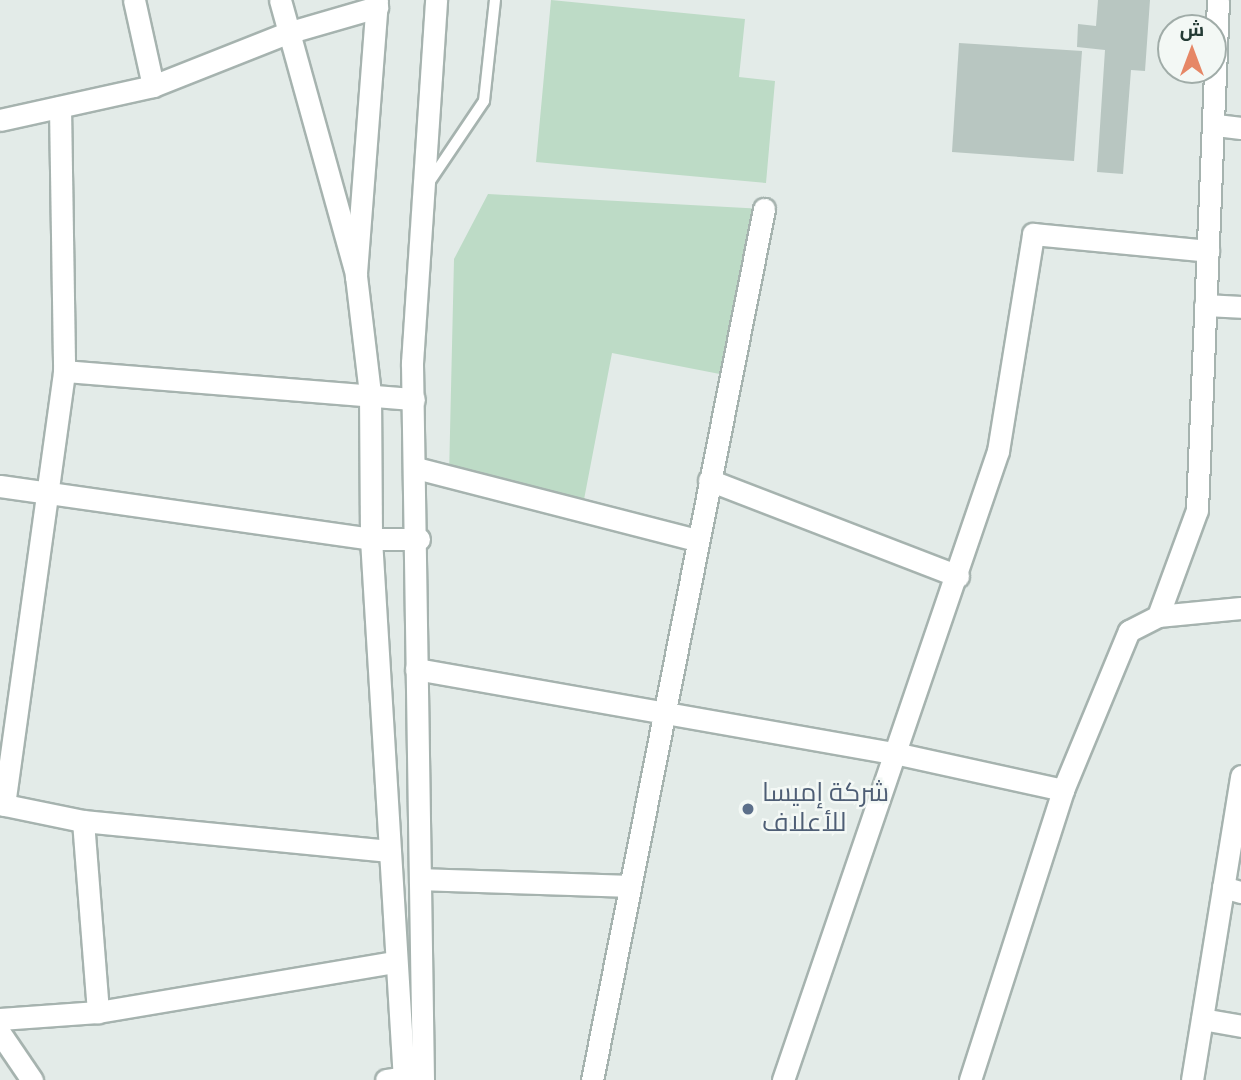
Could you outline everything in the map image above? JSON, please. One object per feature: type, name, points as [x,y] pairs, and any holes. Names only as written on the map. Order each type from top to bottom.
[{"type":"street","points":[[134,0],[153,86]]},
{"type":"street","points":[[280,0],[356,276],[370,393],[370,539],[390,851],[394,962],[404,1079]]},
{"type":"street","points":[[404,1079],[420,879],[416,669],[419,539],[414,399],[419,198],[436,0]]},
{"type":"street","points":[[1158,616],[1197,510],[1205,305],[1216,125],[1218,0]]},
{"type":"street","points":[[0,120],[153,86],[287,33],[377,4],[356,276]]},
{"type":"street","points":[[60,107],[64,371],[50,494],[2,804],[83,821],[390,851]]},
{"type":"street","points":[[1216,125],[1241,128]]},
{"type":"street","points":[[592,1080],[662,712],[764,209]]},
{"type":"street","points":[[783,1080],[899,754],[998,452],[1033,234],[1208,251]]},
{"type":"street","points":[[1205,305],[1241,307]]},
{"type":"street","points":[[64,371],[370,393],[414,399]]},
{"type":"street","points":[[416,467],[697,540]]},
{"type":"street","points":[[709,480],[958,576]]},
{"type":"street","points":[[0,486],[370,539],[419,539]]},
{"type":"street","points":[[970,1080],[1063,790],[1129,631],[1158,616],[1241,608]]},
{"type":"street","points":[[416,669],[899,754],[1063,790]]},
{"type":"street","points":[[1192,1080],[1202,1019],[1232,889],[1241,776]]},
{"type":"street","points":[[83,821],[98,1012]]},
{"type":"street","points":[[420,879],[629,886]]},
{"type":"street","points":[[0,1019],[98,1012],[394,962]]},
{"type":"street","points":[[1202,1019],[1241,1026]]},
{"type":"street","points":[[0,1033],[32,1080]]},
{"type":"lane","points":[[419,198],[484,101],[495,0]]},
{"type":"green space","points":[[551,0],[745,19],[739,77],[775,81],[766,183],[536,162]]},
{"type":"green space","points":[[488,194],[764,209],[730,376],[612,353],[582,510],[449,476],[454,259]]},
{"type":"building","points":[[1098,0],[1150,0],[1145,71],[1131,70],[1123,174],[1097,172],[1105,50],[1077,47],[1078,24],[1096,26]]},
{"type":"building","points":[[959,43],[1082,51],[1074,161],[952,152]]},
{"type":"place","name":"شركة إميسا للأعلاف","points":[[748,809]]}]
